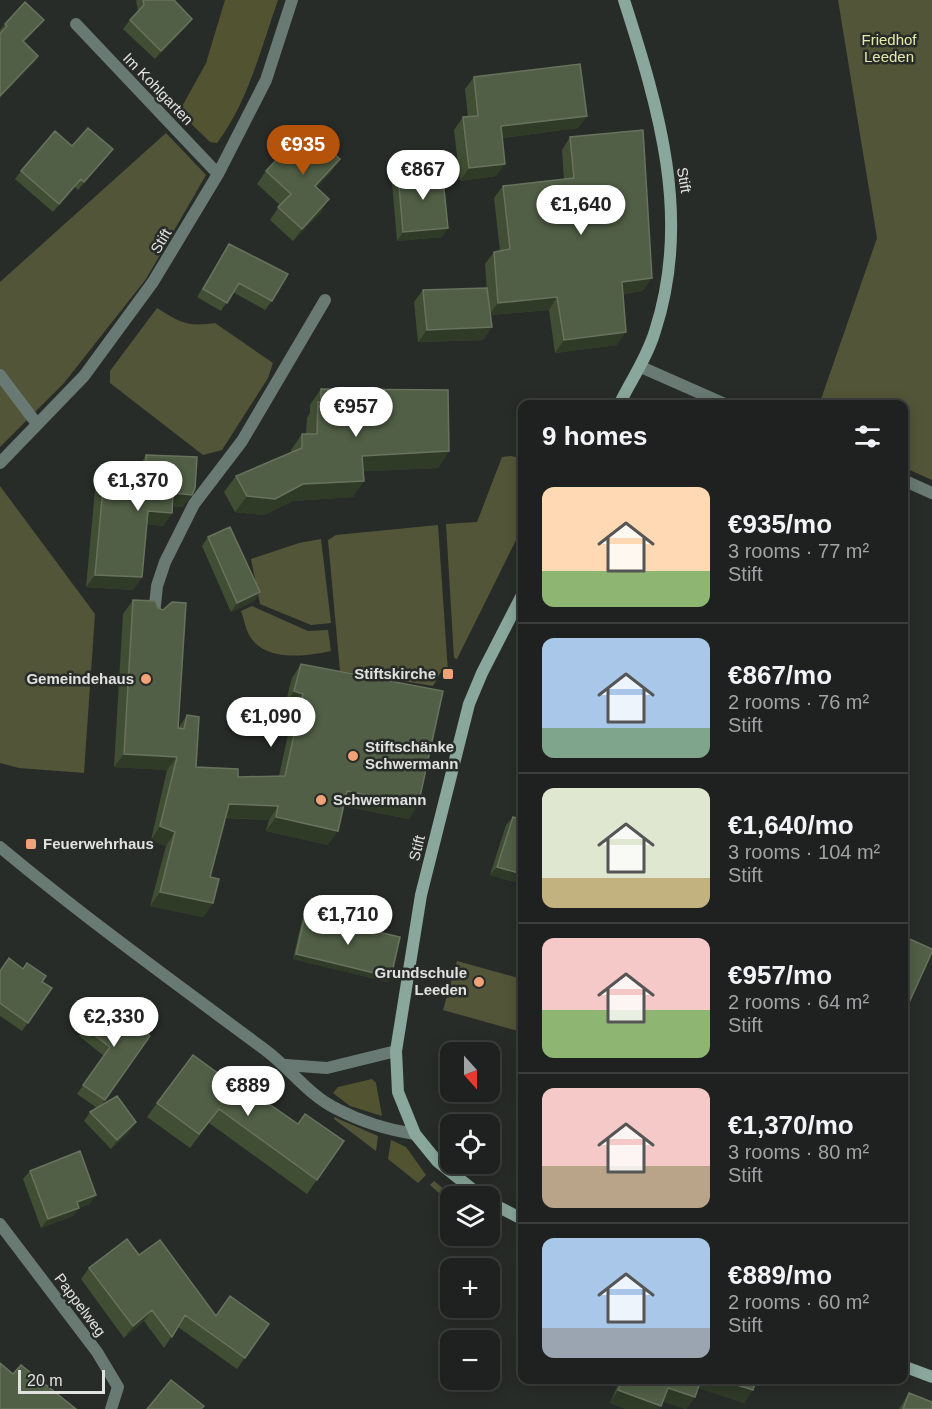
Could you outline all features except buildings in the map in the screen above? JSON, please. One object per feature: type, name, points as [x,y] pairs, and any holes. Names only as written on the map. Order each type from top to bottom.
[{"type":"main road","name":"Stift","points":[[622,400],[641,367],[655,333],[666,292],[673,246],[672,204],[656,110],[624,0]]},
{"type":"main road","name":"Stift","points":[[468,1186],[437,1161],[415,1134],[398,1092],[396,1051],[421,895],[469,704],[518,603]]},
{"type":"main road","points":[[500,1208],[518,1217]]},
{"type":"main road","points":[[908,1368],[932,1377]]},
{"type":"street","name":"Stift","points":[[0,462],[84,376],[153,282],[218,174],[266,80],[292,0]]},
{"type":"street","name":"Im Kohlgarten","points":[[76,24],[218,174]]},
{"type":"street","points":[[154,615],[157,586],[165,562],[194,504],[242,441],[325,300]]},
{"type":"street","points":[[641,367],[716,400]]},
{"type":"street","points":[[0,375],[37,424]]},
{"type":"street","points":[[908,482],[932,493]]},
{"type":"street","points":[[0,847],[104,930],[286,1065],[315,1094],[336,1109],[386,1130],[415,1134]]},
{"type":"street","points":[[286,1065],[327,1068],[396,1051]]},
{"type":"street","name":"Pappelweg","points":[[0,1224],[97,1352],[118,1387],[111,1409]]},
{"type":"green space","points":[[225,0],[278,0],[245,92],[228,127],[217,143],[210,142],[179,112],[206,63]]},
{"type":"green space","name":"Friedhof Leeden","points":[[838,0],[932,0],[932,480],[908,469],[908,400],[821,400],[877,238]]},
{"type":"green space","points":[[166,133],[206,175],[146,279],[64,383],[0,447],[0,282]]},
{"type":"green space","points":[[157,308],[185,323],[215,323],[273,363],[268,378],[222,450],[203,455],[110,383],[110,371]]},
{"type":"green space","points":[[502,457],[518,457],[518,536],[457,659],[454,658],[446,524],[477,522]]},
{"type":"green space","points":[[0,486],[95,614],[84,773],[19,768],[0,763]]},
{"type":"green space","points":[[438,525],[448,672],[441,672],[433,686],[340,671],[328,540],[336,535]]},
{"type":"green space","points":[[321,539],[331,623],[311,625],[260,604],[251,559],[299,543]]},
{"type":"green space","points":[[252,606],[308,631],[328,630],[331,651],[288,655],[267,651],[258,646],[246,628],[241,611]]},
{"type":"green space","points":[[457,961],[518,978],[518,1031],[443,1010]]},
{"type":"green space","points":[[372,1079],[376,1083],[382,1116],[350,1106],[333,1093],[338,1087]]},
{"type":"green space","points":[[334,1117],[378,1136],[376,1151],[334,1119]]},
{"type":"green space","points":[[391,1140],[406,1147],[426,1175],[418,1183],[388,1159]]},
{"type":"green space","points":[[434,1181],[440,1186],[440,1194],[430,1185]]},
{"type":"place","name":"Stiftskirche","points":[[448,674]]},
{"type":"place","name":"Gemeindehaus","points":[[146,679]]},
{"type":"place","name":"Stiftschänke Schwermann","points":[[353,756]]},
{"type":"place","name":"Schwermann","points":[[321,800]]},
{"type":"place","name":"Feuerwehrhaus","points":[[31,844]]},
{"type":"place","name":"Grundschule Leeden","points":[[479,982]]}]
